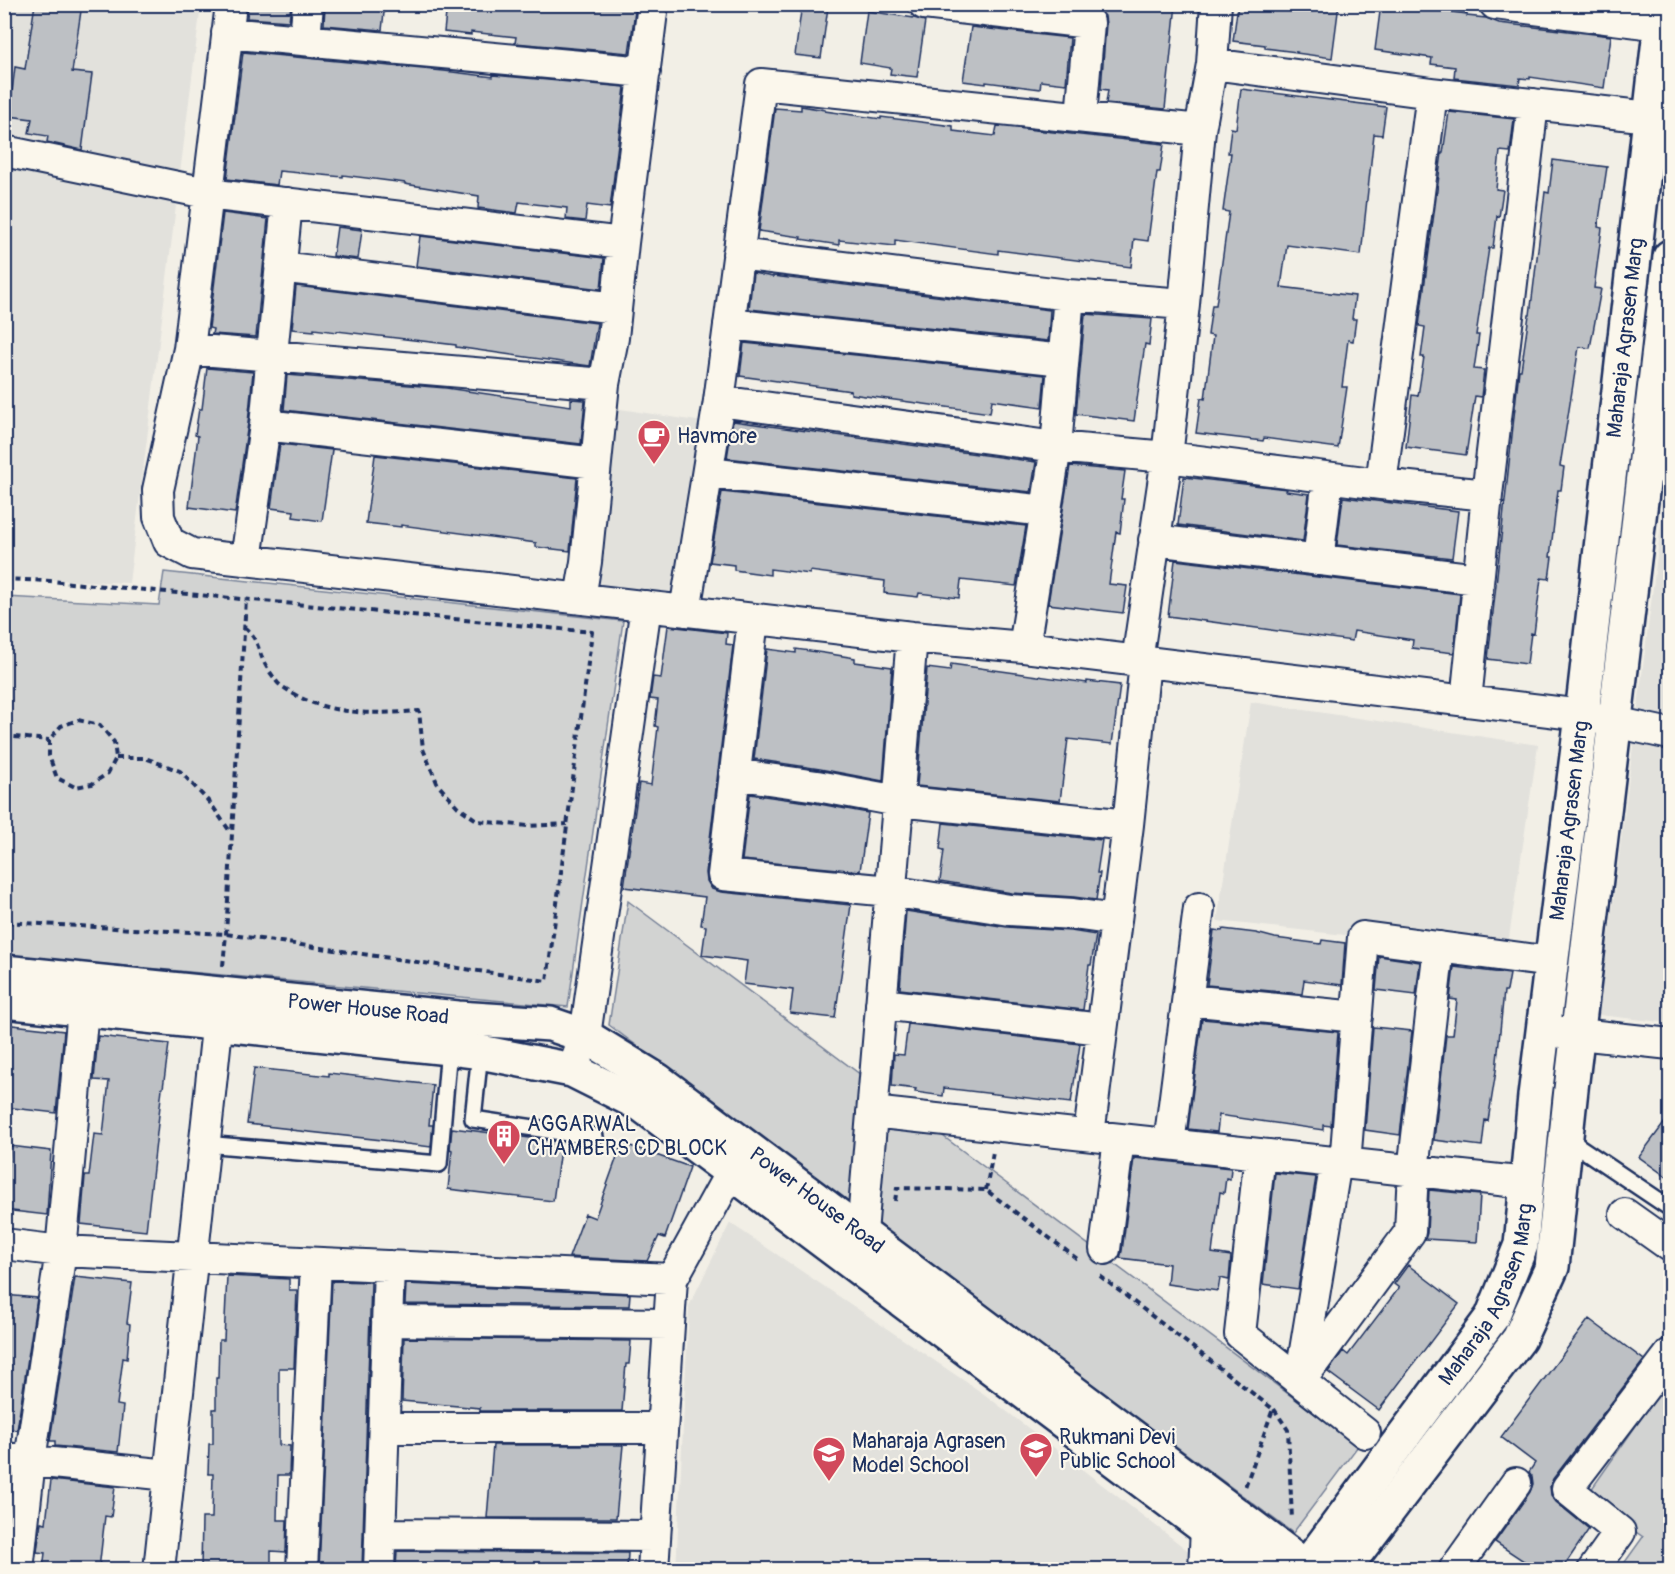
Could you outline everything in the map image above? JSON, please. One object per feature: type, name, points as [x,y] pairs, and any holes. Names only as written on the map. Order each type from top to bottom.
[{"type":"street","points":[[305,40],[308,4]]},
{"type":"street","points":[[580,598],[586,562],[604,384],[613,338],[653,4]]},
{"type":"street","points":[[924,4],[1089,23],[1081,117]]},
{"type":"street","points":[[1089,1135],[1128,825],[1141,662],[1184,304],[1200,130],[1212,64],[1216,4]]},
{"type":"street","points":[[1495,4],[1662,15]]},
{"type":"street","name":"Maharaja Agrasen Marg","points":[[1304,1566],[1492,1317],[1521,1245],[1543,1030],[1582,715],[1662,15]]},
{"type":"street","points":[[645,72],[305,40],[229,19],[189,349],[158,490],[159,518],[169,542],[192,554],[912,637],[1024,647],[1582,715],[1671,734]]},
{"type":"street","points":[[1212,64],[1432,93],[1650,117]]},
{"type":"street","points":[[685,611],[719,401],[761,84],[1200,130]]},
{"type":"street","points":[[1381,484],[1432,93]]},
{"type":"street","points":[[1466,701],[1487,495],[1533,104]]},
{"type":"street","points":[[4,151],[208,194],[623,243]]},
{"type":"street","points":[[246,560],[265,425],[287,203]]},
{"type":"street","points":[[738,254],[1069,295],[1184,304]]},
{"type":"street","name":"Maharaja Agrasen Marg","points":[[1343,1569],[1519,1339],[1552,1267],[1565,1138],[1615,721],[1658,467],[1671,257]]},
{"type":"street","points":[[280,267],[616,308]]},
{"type":"street","points":[[1024,647],[1056,447],[1069,295]]},
{"type":"street","points":[[729,324],[1063,360]]},
{"type":"street","points":[[189,349],[604,384]]},
{"type":"street","points":[[719,401],[1056,447],[1167,457],[1328,478],[1487,495]]},
{"type":"street","points":[[265,425],[596,464]]},
{"type":"street","points":[[708,473],[1046,511]]},
{"type":"street","points":[[1318,560],[1328,478]]},
{"type":"street","points":[[1155,540],[1478,579]]},
{"type":"street","points":[[572,1070],[585,1036],[646,606]]},
{"type":"street","points":[[753,619],[723,874],[890,891],[1010,910],[1073,914],[1116,920]]},
{"type":"street","points":[[862,1233],[912,637]]},
{"type":"street","points":[[734,774],[818,786],[898,801],[1128,825]]},
{"type":"street","points":[[1169,1144],[1199,908]]},
{"type":"street","points":[[1300,1381],[1341,1163],[1363,937],[1551,962]]},
{"type":"street","points":[[1300,1381],[1410,1232],[1413,1171],[1439,947]]},
{"type":"street","name":"Power House Road","points":[[4,972],[572,1070],[642,1105],[731,1173],[1220,1514],[1304,1566]]},
{"type":"street","name":"Power House Road","points":[[4,1000],[83,1009],[219,1008],[533,1022],[550,1024],[585,1036],[657,1080],[862,1233],[1220,1514],[1261,1569]]},
{"type":"street","points":[[1188,1000],[1357,1017]]},
{"type":"street","points":[[881,1004],[1102,1029]]},
{"type":"street","points":[[159,1569],[219,1008]]},
{"type":"street","points":[[18,1569],[17,1459],[61,1251],[83,1009]]},
{"type":"street","points":[[523,1060],[533,1022]]},
{"type":"street","points":[[1543,1030],[1671,1044]]},
{"type":"street","points":[[872,1112],[1527,1183]]},
{"type":"street","points":[[1097,1264],[1119,1139]]},
{"type":"street","points":[[1260,1154],[1240,1334],[1365,1433]]},
{"type":"street","points":[[653,1569],[672,1279],[731,1173]]},
{"type":"street","points":[[1625,1214],[1671,1246]]},
{"type":"street","points":[[4,1244],[61,1251],[672,1279]]},
{"type":"street","points":[[302,1569],[316,1263]]},
{"type":"street","points":[[379,1569],[389,1266]]},
{"type":"street","points":[[387,1321],[669,1324]]},
{"type":"street","points":[[1593,1569],[1620,1532],[1567,1489],[1670,1353]]},
{"type":"street","points":[[384,1428],[662,1428]]},
{"type":"street","points":[[17,1459],[169,1475]]},
{"type":"street","points":[[1454,1569],[1516,1483]]},
{"type":"street","points":[[1204,1569],[1220,1514]]},
{"type":"street","points":[[380,1534],[655,1536]]},
{"type":"lane","points":[[465,1050],[473,1119],[595,1137]]},
{"type":"lane","points":[[204,1143],[439,1164],[465,1050]]},
{"type":"lane","points":[[1565,1138],[1671,1208]]},
{"type":"path","points":[[4,579],[50,581],[592,632],[547,981],[226,934],[4,922]]},
{"type":"path","points":[[226,934],[246,599]]},
{"type":"path","points":[[244,627],[254,635],[265,664],[280,685],[299,697],[318,705],[344,711],[380,714],[419,711],[423,748],[438,785],[458,807],[478,821],[528,826],[567,824]]},
{"type":"path","points":[[78,720],[100,725],[114,742],[116,758],[108,773],[92,784],[75,787],[57,778],[49,756],[49,740],[61,726],[78,720]]},
{"type":"path","points":[[4,736],[49,740]]},
{"type":"path","points":[[116,758],[145,758],[180,771],[211,804],[231,833]]},
{"type":"path","points":[[894,1209],[897,1188],[987,1190],[1097,1264],[1273,1409],[1288,1430],[1304,1566]]},
{"type":"path","points":[[1220,1514],[1273,1409]]},
{"type":"shaded area","points":[[5,5],[201,5],[129,583],[5,578]]},
{"type":"shaded area","points":[[614,408],[703,422],[675,595],[592,585]]},
{"type":"shaded area","points":[[1670,453],[1670,1023],[1599,1015]]},
{"type":"shaded area","points":[[164,572],[623,621],[568,1007],[5,955],[5,597],[159,605]]},
{"type":"shaded area","points":[[1251,702],[1538,745],[1505,964],[1363,937],[1217,921]]},
{"type":"shaded area","points":[[628,901],[1358,1446],[1293,1533],[609,1025]]},
{"type":"shaded area","name":"Maharaja Agrasen Model School","points":[[730,1223],[984,1394],[1203,1562],[1202,1570],[676,1570],[689,1306]]},
{"type":"shaded area","points":[[1670,1377],[1670,1569],[1620,1569],[1643,1537],[1586,1497]]},
{"type":"building","points":[[35,4],[82,4],[72,72],[92,74],[82,150],[47,142],[48,136],[29,133],[32,119],[9,116],[15,67],[25,69]]},
{"type":"building","points":[[248,4],[291,4],[289,21],[247,18]]},
{"type":"building","points":[[325,4],[385,4],[382,30],[324,25]]},
{"type":"building","points":[[447,4],[636,4],[629,53],[515,43],[516,37],[471,32],[471,35],[444,32]]},
{"type":"building","points":[[802,4],[828,7],[821,58],[795,55]]},
{"type":"building","points":[[1079,4],[1176,4],[1165,109],[1106,103],[1108,90],[1101,89],[1105,16],[1099,9]]},
{"type":"building","points":[[1238,4],[1339,4],[1332,58],[1233,41]]},
{"type":"building","points":[[1381,4],[1414,4],[1414,7],[1467,14],[1467,16],[1486,18],[1499,23],[1611,36],[1604,88],[1530,77],[1530,79],[1520,78],[1519,85],[1454,78],[1455,67],[1431,64],[1432,58],[1375,50]]},
{"type":"building","points":[[867,11],[925,21],[917,77],[890,74],[891,68],[860,63]]},
{"type":"building","points":[[971,27],[1070,38],[1066,84],[1041,81],[1040,89],[963,81]]},
{"type":"building","points":[[243,52],[493,77],[493,75],[625,87],[610,208],[587,205],[585,221],[566,219],[567,208],[519,202],[517,213],[478,208],[479,196],[343,175],[343,177],[279,171],[277,185],[227,179]]},
{"type":"building","points":[[1241,89],[1386,107],[1382,135],[1374,134],[1361,255],[1287,245],[1281,287],[1355,296],[1352,319],[1356,319],[1353,341],[1348,340],[1342,387],[1347,387],[1338,448],[1264,438],[1263,441],[1196,433],[1201,398],[1205,399],[1213,336],[1208,335],[1212,305],[1216,305],[1229,212],[1223,211],[1231,153],[1228,153],[1231,128],[1236,129]]},
{"type":"building","points":[[801,106],[881,119],[881,117],[953,126],[953,131],[995,136],[997,126],[1164,144],[1160,172],[1157,172],[1148,241],[1134,239],[1131,267],[998,250],[998,254],[895,240],[895,246],[839,240],[839,245],[759,231],[775,108],[801,110]]},
{"type":"building","points":[[1449,112],[1514,119],[1510,152],[1500,151],[1496,189],[1503,190],[1493,248],[1489,248],[1476,335],[1479,335],[1474,369],[1484,370],[1481,397],[1475,396],[1466,455],[1406,447],[1412,395],[1418,396],[1424,357],[1421,357],[1425,327],[1419,326]]},
{"type":"building","points":[[1553,160],[1607,167],[1598,227],[1602,228],[1594,288],[1601,289],[1590,348],[1579,347],[1560,466],[1564,467],[1561,490],[1558,490],[1549,579],[1541,578],[1534,634],[1531,633],[1527,664],[1488,659],[1519,370],[1521,370],[1530,315],[1545,192],[1549,193]]},
{"type":"building","points":[[223,213],[268,219],[256,337],[212,334],[213,329],[209,328]]},
{"type":"building","points":[[337,227],[362,230],[358,259],[333,256]]},
{"type":"building","points":[[420,236],[604,258],[601,289],[416,266]]},
{"type":"building","points":[[753,273],[1050,310],[1048,341],[749,309]]},
{"type":"building","points":[[296,286],[597,323],[590,366],[456,347],[456,345],[337,331],[292,329]]},
{"type":"building","points":[[1085,314],[1152,319],[1149,345],[1145,344],[1134,421],[1076,414]]},
{"type":"building","points":[[744,343],[1045,375],[1042,407],[992,400],[990,413],[740,376]]},
{"type":"building","points":[[207,368],[253,372],[235,513],[189,507],[198,436],[195,435],[199,409],[202,409]]},
{"type":"building","points":[[287,375],[446,388],[571,406],[571,399],[585,400],[581,444],[284,410]]},
{"type":"building","points":[[733,421],[1036,462],[1031,492],[727,458]]},
{"type":"building","points":[[280,444],[332,450],[322,521],[293,517],[294,511],[271,508]]},
{"type":"building","points":[[375,455],[577,478],[570,551],[536,547],[536,543],[401,525],[401,527],[366,523]]},
{"type":"building","points":[[1070,466],[1125,471],[1120,533],[1116,532],[1109,584],[1127,586],[1123,613],[1048,604]]},
{"type":"building","points":[[1184,477],[1287,489],[1286,491],[1309,494],[1303,541],[1178,525]]},
{"type":"building","points":[[722,492],[1026,526],[1016,586],[961,580],[959,598],[919,593],[918,597],[884,593],[885,581],[810,571],[810,574],[770,569],[770,575],[734,570],[734,565],[710,562]]},
{"type":"building","points":[[1343,497],[1458,511],[1452,558],[1337,545]]},
{"type":"building","points":[[1175,560],[1460,594],[1454,653],[1412,648],[1413,640],[1354,631],[1352,641],[1168,616]]},
{"type":"building","points":[[668,626],[727,633],[726,644],[733,645],[706,873],[707,881],[712,889],[721,892],[851,905],[835,1018],[790,1013],[793,990],[744,984],[747,961],[702,955],[706,926],[701,925],[705,897],[624,887],[639,783],[651,785],[658,727],[655,726],[658,700],[650,699],[653,677],[661,678]]},
{"type":"building","points":[[767,649],[796,653],[796,649],[824,653],[855,658],[855,662],[892,667],[883,781],[754,759]]},
{"type":"building","points":[[951,664],[1087,683],[1087,681],[1120,685],[1112,744],[1068,739],[1060,801],[917,786],[927,668],[950,671]]},
{"type":"building","points":[[750,794],[868,813],[860,871],[742,860]]},
{"type":"building","points":[[943,823],[1102,840],[1096,900],[1012,893],[940,881],[944,850],[940,849]]},
{"type":"building","points":[[906,911],[1007,927],[1096,935],[1083,1010],[900,989]]},
{"type":"building","points":[[1223,929],[1321,944],[1322,940],[1345,943],[1342,985],[1304,980],[1302,994],[1207,985],[1214,930],[1222,931]]},
{"type":"building","points":[[1379,956],[1420,962],[1416,995],[1376,990]]},
{"type":"building","points":[[1454,967],[1510,974],[1507,991],[1504,991],[1496,1071],[1488,1121],[1485,1120],[1482,1146],[1434,1140],[1446,1035],[1453,1035],[1457,1000],[1450,999]]},
{"type":"building","points":[[1202,1019],[1338,1032],[1331,1126],[1323,1125],[1323,1130],[1219,1115],[1217,1132],[1188,1129]]},
{"type":"building","points":[[4,1024],[64,1031],[56,1113],[4,1107]]},
{"type":"building","points":[[908,1024],[1080,1044],[1071,1103],[944,1088],[943,1096],[892,1086],[894,1054],[904,1055]]},
{"type":"building","points":[[1373,1027],[1412,1031],[1400,1135],[1365,1130]]},
{"type":"building","points":[[98,1036],[169,1044],[146,1231],[81,1224],[85,1176],[89,1176],[94,1134],[103,1135],[109,1081],[94,1080]]},
{"type":"building","points":[[254,1068],[329,1076],[329,1073],[433,1085],[429,1125],[433,1125],[431,1147],[247,1124]]},
{"type":"building","points":[[1671,1114],[1671,1180],[1639,1157]]},
{"type":"building","name":"AGGARWAL CHAMBERS CD BLOCK","points":[[452,1128],[561,1142],[553,1201],[448,1189]]},
{"type":"building","points":[[622,1143],[690,1167],[665,1238],[659,1236],[647,1261],[569,1257],[585,1214],[595,1218]]},
{"type":"building","points":[[10,1146],[51,1151],[47,1215],[4,1210]]},
{"type":"building","points":[[1134,1158],[1231,1168],[1230,1179],[1226,1178],[1224,1193],[1220,1192],[1212,1253],[1231,1256],[1229,1280],[1220,1278],[1218,1291],[1167,1284],[1169,1264],[1120,1258]]},
{"type":"building","points":[[1275,1173],[1316,1177],[1298,1289],[1263,1284]]},
{"type":"building","points":[[1429,1190],[1480,1195],[1477,1242],[1425,1239]]},
{"type":"building","points":[[1408,1265],[1459,1304],[1379,1410],[1328,1372],[1343,1351],[1348,1355],[1399,1288],[1394,1284]]},
{"type":"building","points":[[227,1276],[289,1279],[289,1290],[297,1290],[294,1368],[279,1368],[279,1445],[290,1446],[289,1475],[278,1475],[277,1520],[287,1520],[286,1552],[271,1551],[271,1569],[201,1569],[202,1518],[212,1518],[213,1474],[208,1474],[209,1444],[213,1444],[213,1409],[216,1409],[219,1340],[224,1340]]},
{"type":"building","points":[[75,1277],[132,1283],[127,1323],[130,1324],[127,1359],[123,1358],[117,1405],[123,1406],[118,1452],[55,1446],[55,1441],[50,1441]]},
{"type":"building","points":[[332,1281],[371,1282],[362,1569],[319,1569]]},
{"type":"building","points":[[406,1284],[630,1294],[629,1306],[405,1304]]},
{"type":"building","points":[[4,1295],[37,1298],[17,1430],[4,1428]]},
{"type":"building","points":[[1589,1319],[1644,1360],[1550,1486],[1551,1495],[1556,1502],[1589,1529],[1562,1569],[1536,1569],[1495,1542],[1530,1492],[1533,1484],[1529,1472],[1535,1463],[1501,1437]]},
{"type":"building","points":[[404,1338],[631,1341],[629,1364],[626,1364],[622,1411],[480,1411],[480,1408],[402,1401]]},
{"type":"building","points":[[493,1445],[623,1445],[616,1518],[487,1518]]},
{"type":"building","points":[[51,1480],[115,1487],[111,1517],[105,1516],[99,1569],[43,1569],[45,1553],[37,1552],[41,1522],[46,1523]]},
{"type":"building","points":[[397,1551],[628,1553],[627,1569],[396,1569]]},
{"type":"place","name":"Havmore","points":[[654,465]]},
{"type":"place","name":"AGGARWAL CHAMBERS CD BLOCK","points":[[504,1165]]},
{"type":"place","name":"Rukmani Devi Public School","points":[[1036,1478]]},
{"type":"place","name":"Maharaja Agrasen Model School","points":[[829,1482]]}]
